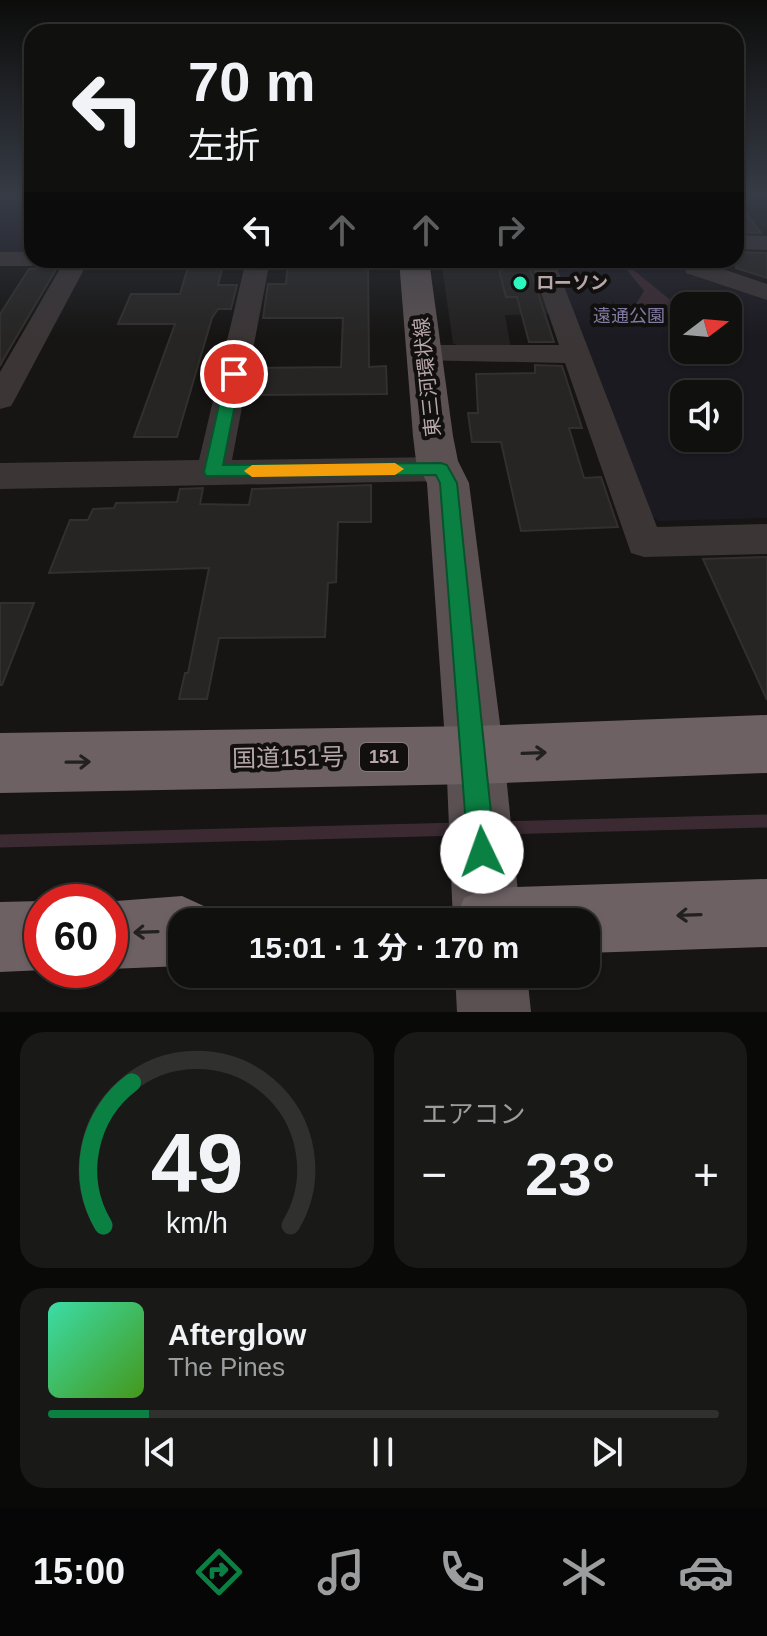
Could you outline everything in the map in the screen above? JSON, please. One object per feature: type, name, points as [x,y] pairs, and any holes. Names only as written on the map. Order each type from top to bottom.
[{"type":"highway","name":"国道151号","points":[[0,763],[479,804],[767,744]]},
{"type":"highway","points":[[600,918],[767,913]]},
{"type":"highway","points":[[128,933],[168,932]]},
{"type":"highway","points":[[0,937],[24,936]]},
{"type":"main road","name":"東三河環状線","points":[[415,268],[433,436],[441,469],[448,483],[486,908]]},
{"type":"main road","points":[[492,988],[494,1012]]},
{"type":"street","points":[[744,242],[767,243]]},
{"type":"street","points":[[0,259],[24,259]]},
{"type":"street","points":[[0,399],[73,268]]},
{"type":"street","points":[[213,472],[256,268]]},
{"type":"street","points":[[545,268],[644,542],[767,539]]},
{"type":"street","points":[[695,268],[767,292]]},
{"type":"street","points":[[424,354],[576,354]]},
{"type":"street","points":[[0,476],[441,469]]},
{"type":"shaded area","points":[[442,268],[536,268],[552,314],[505,315],[511,348],[463,349],[453,343]]},
{"type":"shaded area","points":[[625,268],[631,268],[670,300],[670,309],[668,314],[653,314],[636,304],[644,291]]},
{"type":"green space","points":[[0,241],[24,241],[24,254],[0,255]]},
{"type":"green space","name":"遠通公園","points":[[553,268],[708,268],[767,295],[767,518],[659,521],[641,508]]},
{"type":"building","points":[[744,252],[767,253],[767,278],[736,268],[744,268]]},
{"type":"building","points":[[57,268],[0,366],[0,314],[29,269]]},
{"type":"building","points":[[188,268],[222,268],[218,285],[237,285],[231,309],[218,309],[212,318],[177,437],[134,437],[175,324],[118,324],[131,294],[180,294]]},
{"type":"building","points":[[287,268],[368,268],[369,367],[386,366],[387,394],[249,395],[254,368],[341,367],[343,318],[263,318],[268,284],[286,284]]},
{"type":"building","points":[[530,268],[554,342],[529,342],[517,297],[506,297],[499,270]]},
{"type":"building","points":[[535,365],[562,366],[582,428],[569,428],[584,478],[601,477],[618,527],[521,531],[501,442],[472,442],[468,413],[478,413],[476,374],[535,373]]},
{"type":"building","points":[[371,485],[371,522],[338,522],[336,582],[328,583],[325,637],[219,638],[207,699],[179,699],[185,673],[188,673],[209,568],[49,573],[70,520],[88,520],[93,509],[114,508],[116,503],[177,502],[180,489],[203,488],[200,504],[249,505],[252,489]]},
{"type":"building","points":[[767,557],[767,700],[703,559]]},
{"type":"building","points":[[0,603],[34,603],[2,685],[0,685]]},
{"type":"waterway","points":[[502,828],[767,821]]},
{"type":"waterway","points":[[0,841],[460,829]]},
{"type":"slow traffic","points":[[252,471],[395,469]]},
{"type":"place","name":"ローソン","points":[[520,283]]},
{"type":"route","points":[[234,374],[213,472],[441,469],[448,483],[482,852]]}]
